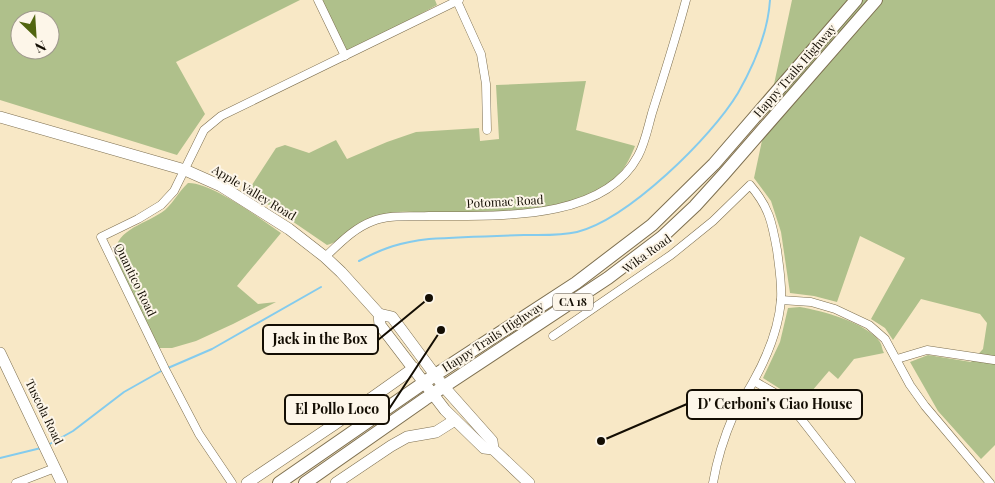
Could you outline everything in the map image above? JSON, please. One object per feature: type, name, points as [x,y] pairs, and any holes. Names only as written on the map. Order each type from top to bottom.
[{"type":"main road","name":"Happy Trails Highway","points":[[280,483],[430,379],[576,283],[652,225],[714,164],[856,0]]},
{"type":"main road","name":"Happy Trails Highway","points":[[304,483],[438,390],[608,278],[662,237],[695,206],[724,174],[876,0]]},
{"type":"street","points":[[318,0],[344,56]]},
{"type":"street","points":[[458,0],[481,54],[486,84],[487,130]]},
{"type":"street","name":"Quantico Road","points":[[232,483],[199,434],[101,237],[161,206],[174,191],[204,130],[221,116],[458,0]]},
{"type":"street","name":"Potomac Road","points":[[325,257],[349,234],[375,220],[395,217],[499,215],[548,211],[591,198],[613,185],[627,173],[639,155],[678,33],[686,0]]},
{"type":"street","name":"Apple Valley Road","points":[[0,117],[185,170],[221,186],[289,229],[342,272],[379,314],[392,317],[455,420],[484,448],[493,449],[528,483]]},
{"type":"street","name":"Wika Road","points":[[554,336],[671,255],[712,221],[750,185],[768,209],[780,280],[781,300]]},
{"type":"street","points":[[713,483],[716,463],[724,436],[769,350],[781,300],[811,302],[852,316],[868,325],[885,339],[910,385],[925,406],[990,483]]},
{"type":"street","name":"Apple Valley Road","points":[[379,314],[380,325],[414,368],[430,379]]},
{"type":"street","points":[[897,359],[928,350],[994,360]]},
{"type":"street","name":"Tuscola Road","points":[[0,353],[62,483]]},
{"type":"street","points":[[247,483],[414,368]]},
{"type":"street","points":[[754,381],[780,396],[792,406],[851,483]]},
{"type":"street","name":"Apple Valley Road","points":[[438,390],[492,441],[493,449]]},
{"type":"street","points":[[336,483],[407,437],[436,432],[455,420]]},
{"type":"street","points":[[16,483],[55,468]]},
{"type":"green space","points":[[0,0],[300,0],[176,62],[205,114],[177,155],[0,100]]},
{"type":"green space","points":[[318,0],[435,0],[437,5],[345,55]]},
{"type":"green space","points":[[792,0],[995,0],[995,445],[981,459],[938,411],[910,362],[928,355],[971,362],[983,349],[987,323],[980,314],[921,299],[893,340],[885,328],[871,319],[905,258],[860,236],[837,302],[814,296],[790,293],[781,232],[771,201],[754,178]]},
{"type":"green space","points":[[586,81],[576,130],[635,146],[629,160],[620,173],[602,187],[582,198],[559,205],[509,212],[392,213],[359,224],[335,242],[327,245],[248,191],[276,148],[285,145],[309,153],[336,140],[347,159],[416,132],[479,128],[480,141],[499,139],[496,85]]},
{"type":"green space","points":[[188,183],[209,188],[249,211],[281,233],[237,286],[258,304],[276,302],[196,341],[172,348],[157,348],[116,259],[116,249],[124,234],[165,210]]},
{"type":"green space","points":[[800,307],[843,318],[865,329],[880,342],[884,353],[854,359],[838,379],[829,371],[800,405],[785,392],[763,378],[780,342],[788,308]]},
{"type":"waterway","points":[[359,261],[392,246],[419,240],[550,235],[577,232],[597,224],[620,211],[666,175],[689,153],[709,132],[738,93],[755,60],[763,36],[770,0]]},
{"type":"waterway","points":[[168,368],[212,349],[321,287]]},
{"type":"waterway","points":[[48,445],[73,431],[124,392],[163,370]]},
{"type":"waterway","points":[[0,458],[41,448]]},
{"type":"place","name":"Jack in the Box","points":[[429,298]]},
{"type":"place","name":"El Pollo Loco","points":[[441,330]]},
{"type":"place","name":"D' Cerboni's Ciao House","points":[[601,441]]}]
